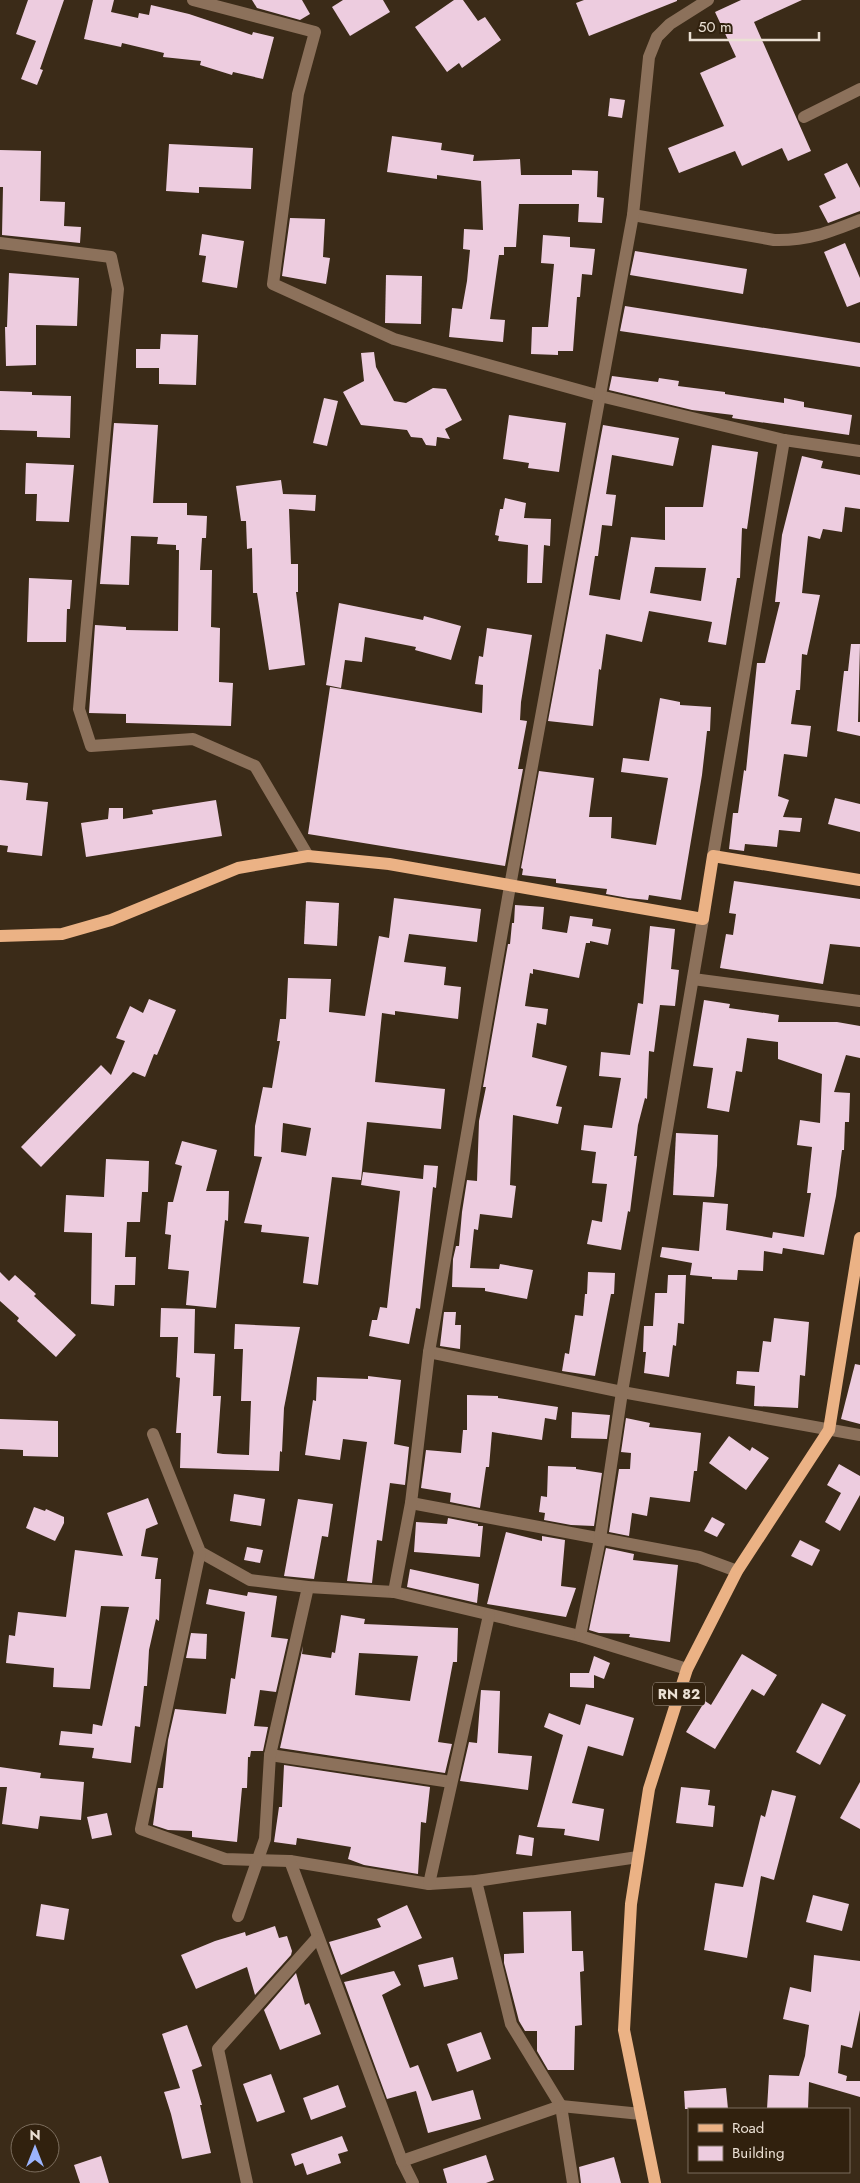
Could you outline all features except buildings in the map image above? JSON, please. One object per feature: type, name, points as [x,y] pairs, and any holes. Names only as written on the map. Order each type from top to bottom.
[{"type":"main road","points":[[0,936],[62,934],[111,920],[238,868],[308,856],[390,864],[703,919],[714,856],[860,880]]},
{"type":"main road","name":"RN 82","points":[[655,2183],[624,2030],[631,1904],[649,1789],[687,1669],[737,1571],[829,1430],[860,1238]]},
{"type":"street","points":[[193,0],[315,32],[298,94],[273,284],[394,339],[600,396],[784,440],[860,451]]},
{"type":"street","points":[[394,1592],[412,1503],[429,1352],[510,886],[633,215],[649,57],[657,37],[670,24],[708,0]]},
{"type":"street","points":[[804,117],[860,89]]},
{"type":"street","points":[[633,215],[774,240],[789,240],[824,234],[860,220]]},
{"type":"street","points":[[0,243],[111,257],[118,289],[79,709],[91,746],[193,739],[255,766],[308,856]]},
{"type":"street","points":[[714,856],[784,440]]},
{"type":"street","points":[[580,1636],[600,1538],[622,1392],[703,919]]},
{"type":"street","points":[[693,979],[860,1001]]},
{"type":"street","points":[[429,1352],[622,1392],[860,1435]]},
{"type":"street","points":[[153,1434],[200,1552],[141,1829],[225,1859],[290,1861],[429,1884],[476,1881],[638,1857]]},
{"type":"street","points":[[412,1503],[699,1557],[737,1571]]},
{"type":"street","points":[[200,1552],[250,1580],[308,1587],[394,1592],[580,1636],[687,1669]]},
{"type":"street","points":[[238,1916],[265,1839],[270,1755],[308,1587]]},
{"type":"street","points":[[429,1884],[489,1614]]},
{"type":"street","points":[[270,1755],[451,1782]]},
{"type":"street","points":[[290,1861],[317,1938],[402,2161],[413,2183]]},
{"type":"street","points":[[476,1881],[511,2024],[560,2106],[573,2183]]},
{"type":"street","points":[[247,2183],[218,2049],[317,1938]]},
{"type":"street","points":[[402,2161],[560,2106],[641,2114]]}]
